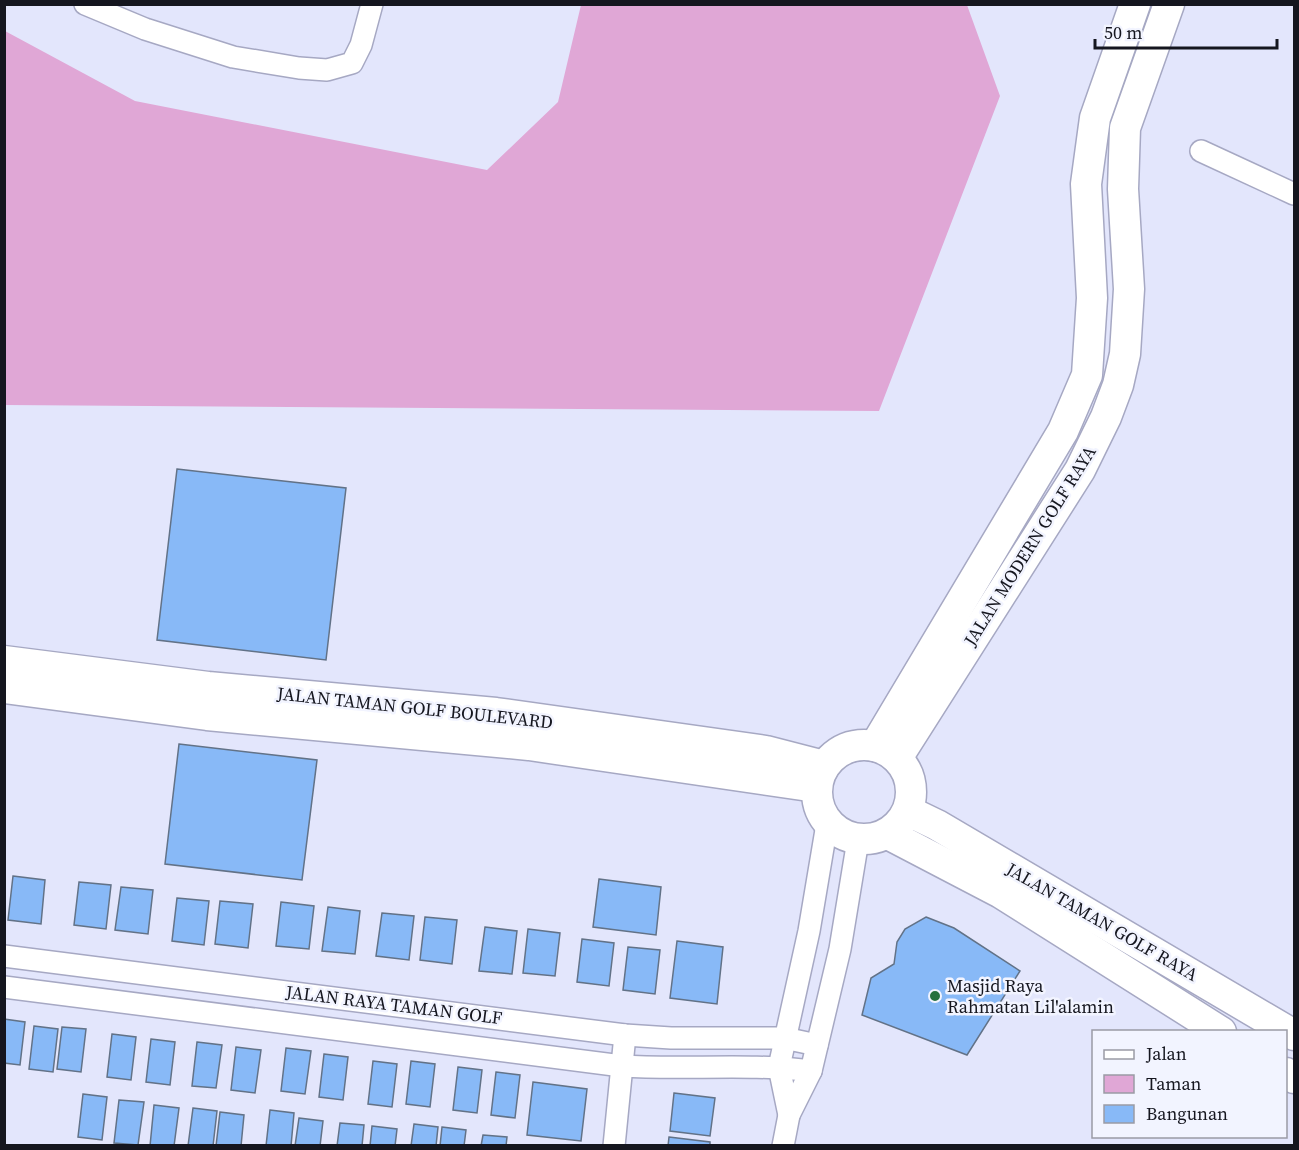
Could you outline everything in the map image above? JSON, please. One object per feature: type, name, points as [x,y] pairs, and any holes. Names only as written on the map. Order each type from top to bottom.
[{"type":"street","points":[[85,4],[145,29],[233,57],[299,68],[327,70],[352,63],[361,45],[372,4]]},
{"type":"street","name":"JALAN MODERN GOLF RAYA","points":[[886,752],[1063,431],[1087,375],[1092,298],[1087,173],[1095,118],[1135,4]]},
{"type":"street","name":"JALAN MODERN GOLF RAYA","points":[[886,752],[1080,470],[1106,417],[1118,384],[1125,354],[1129,289],[1123,189],[1125,129],[1169,4]]},
{"type":"street","points":[[1201,150],[1294,194]]},
{"type":"street","name":"JALAN TAMAN GOLF BOULEVARD","points":[[4,661],[208,687],[496,713],[766,751],[820,777]]},
{"type":"street","name":"JALAN TAMAN GOLF BOULEVARD","points":[[4,688],[207,715],[529,745],[820,777]]},
{"type":"street","points":[[856,745],[886,752],[906,769],[911,783],[912,797],[908,811],[900,824],[888,834],[873,839],[858,840],[841,835],[827,824],[818,807],[820,777],[838,752],[856,745]]},
{"type":"street","name":"JALAN TAMAN GOLF RAYA","points":[[908,811],[938,825],[1286,1030]]},
{"type":"street","points":[[789,1115],[779,1067],[807,942],[827,824]]},
{"type":"street","name":"JALAN TAMAN GOLF RAYA","points":[[888,834],[1001,893],[1218,1030]]},
{"type":"street","points":[[783,1146],[789,1115],[811,1071],[840,949],[858,840]]},
{"type":"street","points":[[813,907],[846,912]]},
{"type":"street","name":"JALAN RAYA TAMAN GOLF","points":[[4,956],[626,1035],[670,1038],[784,1038],[817,1045]]},
{"type":"street","name":"JALAN RAYA TAMAN GOLF","points":[[4,987],[622,1066],[667,1069],[779,1067],[811,1071]]},
{"type":"street","points":[[614,1146],[626,1035]]},
{"type":"green space","points":[[581,5],[967,5],[1000,96],[879,411],[5,405],[5,31],[135,101],[487,170],[558,102]]},
{"type":"building","points":[[177,469],[346,488],[326,660],[157,640]]},
{"type":"building","points":[[179,744],[317,760],[302,880],[165,864]]},
{"type":"building","points":[[13,876],[45,880],[41,924],[8,920]]},
{"type":"building","points":[[599,879],[661,887],[656,935],[593,927]]},
{"type":"building","points":[[79,882],[111,885],[106,929],[74,925]]},
{"type":"building","points":[[121,887],[153,890],[148,934],[115,930]]},
{"type":"building","points":[[177,898],[209,901],[204,945],[172,941]]},
{"type":"building","points":[[220,901],[253,904],[248,948],[215,944]]},
{"type":"building","points":[[281,902],[314,906],[309,949],[276,946]]},
{"type":"building","points":[[328,907],[360,911],[355,954],[322,951]]},
{"type":"building","points":[[382,913],[414,916],[409,960],[376,956]]},
{"type":"building","points":[[425,917],[457,920],[452,964],[420,960]]},
{"type":"building","name":"Masjid Raya Rahmatan Lil'alamin","points":[[926,917],[954,928],[1020,971],[967,1055],[862,1015],[871,978],[894,964],[897,942],[905,929]]},
{"type":"building","points":[[485,927],[517,931],[512,974],[479,971]]},
{"type":"building","points":[[528,929],[560,933],[555,976],[523,973]]},
{"type":"building","points":[[582,939],[614,943],[609,986],[577,982]]},
{"type":"building","points":[[677,941],[723,947],[717,1004],[670,998]]},
{"type":"building","points":[[628,947],[660,950],[655,994],[623,990]]},
{"type":"building","points":[[4,1019],[25,1022],[20,1065],[4,1063]]},
{"type":"building","points":[[34,1026],[58,1029],[53,1072],[29,1069]]},
{"type":"building","points":[[62,1027],[86,1029],[81,1072],[57,1069]]},
{"type":"building","points":[[112,1034],[136,1037],[131,1080],[107,1077]]},
{"type":"building","points":[[151,1039],[175,1042],[170,1085],[146,1082]]},
{"type":"building","points":[[197,1042],[222,1045],[216,1088],[192,1086]]},
{"type":"building","points":[[236,1047],[261,1050],[255,1093],[231,1090]]},
{"type":"building","points":[[286,1048],[311,1051],[305,1094],[281,1091]]},
{"type":"building","points":[[324,1054],[348,1057],[343,1100],[319,1097]]},
{"type":"building","points":[[373,1061],[397,1064],[392,1107],[368,1104]]},
{"type":"building","points":[[411,1061],[435,1064],[430,1107],[406,1104]]},
{"type":"building","points":[[458,1067],[482,1070],[477,1113],[453,1110]]},
{"type":"building","points":[[496,1072],[520,1075],[515,1118],[491,1115]]},
{"type":"building","points":[[533,1082],[587,1089],[581,1141],[527,1135]]},
{"type":"building","points":[[674,1093],[715,1098],[710,1136],[670,1131]]},
{"type":"building","points":[[83,1094],[107,1097],[102,1140],[78,1137]]},
{"type":"building","points":[[119,1100],[144,1102],[138,1145],[114,1143]]},
{"type":"building","points":[[154,1105],[179,1108],[174,1146],[150,1146]]},
{"type":"building","points":[[193,1108],[217,1111],[213,1146],[188,1146]]},
{"type":"building","points":[[270,1110],[294,1113],[291,1146],[266,1146]]},
{"type":"building","points":[[220,1112],[244,1115],[241,1146],[216,1146]]},
{"type":"building","points":[[299,1118],[323,1121],[320,1146],[295,1146]]},
{"type":"building","points":[[340,1123],[364,1125],[362,1146],[337,1146]]},
{"type":"building","points":[[414,1124],[438,1127],[436,1146],[411,1146]]},
{"type":"building","points":[[372,1126],[397,1129],[395,1146],[370,1146]]},
{"type":"building","points":[[442,1127],[466,1130],[464,1146],[440,1146]]},
{"type":"building","points":[[483,1135],[507,1137],[506,1146],[481,1146]]},
{"type":"building","points":[[669,1137],[710,1142],[710,1146],[668,1146]]},
{"type":"place","name":"Masjid Raya Rahmatan Lil'alamin","points":[[935,996]]}]
